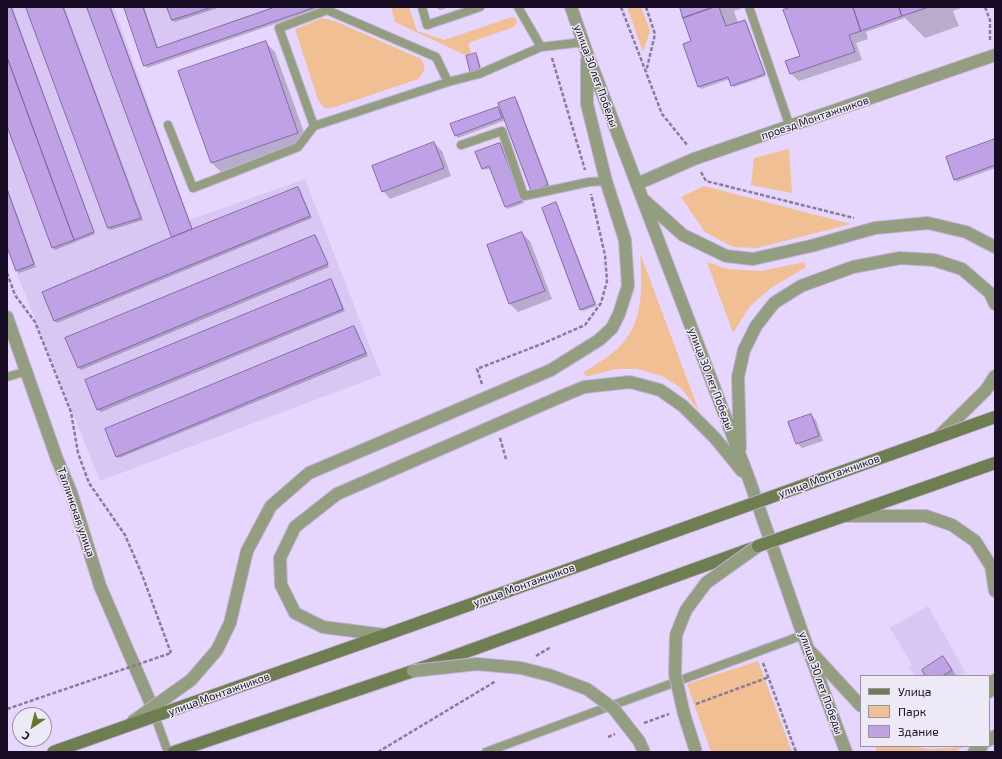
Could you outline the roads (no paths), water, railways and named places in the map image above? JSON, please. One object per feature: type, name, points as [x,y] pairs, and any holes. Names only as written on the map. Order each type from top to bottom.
[{"type":"main road","name":"улица Монтажников","points":[[53,752],[125,728],[995,417]]},
{"type":"main road","points":[[174,752],[413,671],[758,546],[995,463]]},
{"type":"street","name":"улица 30 лет Победы","points":[[571,7],[749,479],[807,648],[846,752]]},
{"type":"street","points":[[125,728],[191,680],[217,650],[230,623],[247,551],[271,506],[309,473],[552,370],[599,340],[612,328],[619,314],[628,286],[625,240],[606,181],[587,104],[585,47]]},
{"type":"street","name":"проезд Монтажников","points":[[637,184],[694,160],[995,55]]},
{"type":"street","points":[[643,199],[683,236],[726,256],[753,259],[810,246],[875,228],[928,223],[966,232],[995,247]]},
{"type":"street","points":[[740,457],[738,377],[744,350],[756,326],[774,303],[801,286],[853,267],[900,258],[934,260],[962,269],[990,293],[995,304]]},
{"type":"street","name":"Таллинская улица","points":[[7,317],[57,459],[71,492],[100,586],[151,704]]},
{"type":"street","points":[[939,436],[986,390],[995,376]]},
{"type":"street","points":[[384,635],[323,627],[295,613],[281,585],[280,558],[295,527],[337,494],[560,397],[584,387],[630,382],[660,390],[683,406],[710,433],[749,479]]},
{"type":"street","points":[[844,516],[926,516],[952,525],[976,541],[990,566],[995,591]]},
{"type":"street","points":[[696,752],[684,714],[675,674],[676,635],[686,610],[706,583],[758,546]]},
{"type":"street","points":[[807,648],[860,705]]},
{"type":"street","points":[[413,671],[477,664],[521,668],[552,676],[587,689],[614,709],[639,742],[644,752]]},
{"type":"street","points":[[990,691],[995,680]]},
{"type":"lane","points":[[422,7],[427,25],[480,7]]},
{"type":"lane","points":[[518,7],[545,47]]},
{"type":"lane","points":[[749,7],[790,127]]},
{"type":"lane","points":[[314,126],[279,28],[327,10],[436,57],[448,82]]},
{"type":"lane","points":[[168,125],[193,188],[298,147],[314,126],[448,82],[479,74],[545,47],[585,47]]},
{"type":"lane","points":[[461,145],[502,131],[524,196],[589,182],[606,181]]},
{"type":"lane","points":[[7,378],[26,371]]},
{"type":"lane","points":[[486,752],[803,635]]},
{"type":"lane","points":[[151,704],[168,752]]}]
